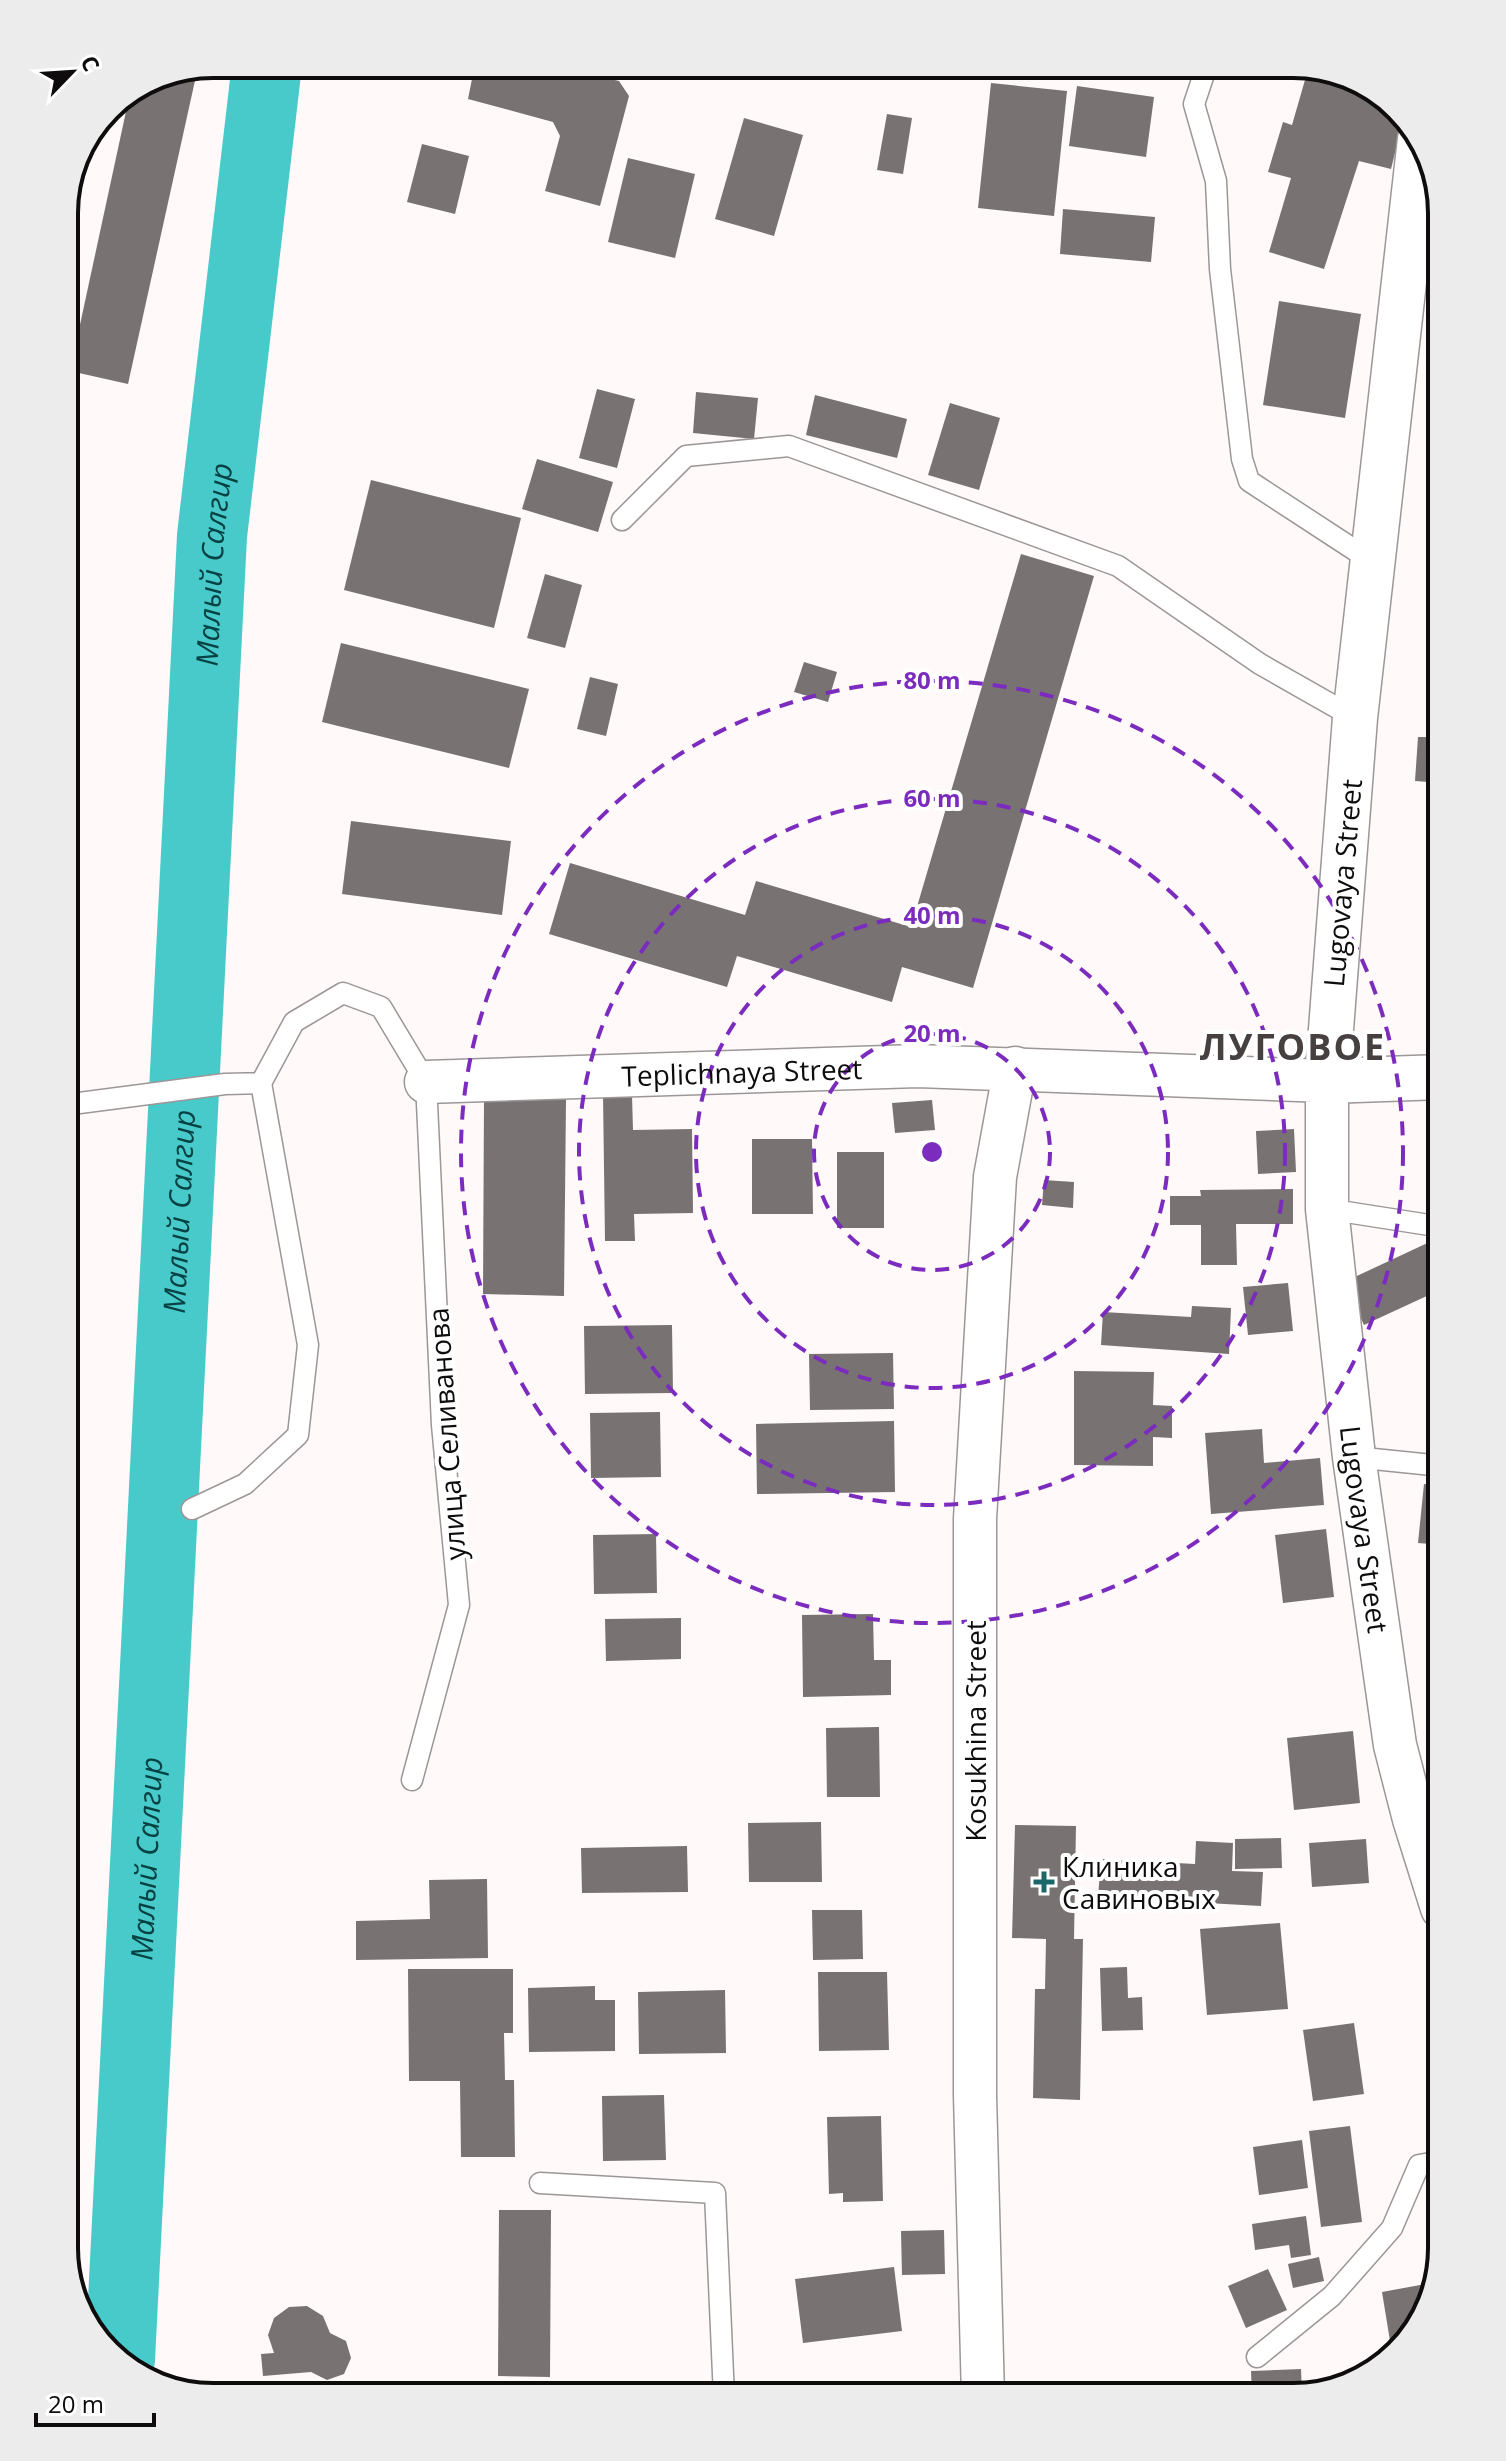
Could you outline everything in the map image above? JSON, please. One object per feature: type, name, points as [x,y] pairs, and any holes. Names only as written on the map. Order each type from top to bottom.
[{"type":"main road","name":"Lugovaya Street","points":[[1327,1081],[1355,718],[1418,162]]},
{"type":"main road","name":"Teplichnaya Street","points":[[1327,1081],[1428,1077]]},
{"type":"street","name":"Teplichnaya Street","points":[[426,1082],[918,1066],[1327,1081]]},
{"type":"street","name":"Kosukhina Street","points":[[973,2383],[975,1519],[995,1177],[1015,1068]]},
{"type":"street","name":"Lugovaya Street","points":[[1327,1081],[1327,1209],[1354,1457],[1395,1745],[1428,1864]]},
{"type":"lane","points":[[1203,78],[1194,104],[1216,181],[1220,269],[1242,459],[1249,481],[1373,562]]},
{"type":"lane","points":[[622,520],[686,456],[789,446],[1118,566],[1260,664],[1355,718]]},
{"type":"lane","points":[[192,1509],[245,1484],[298,1435],[308,1345],[261,1083],[294,1022],[343,993],[381,1007],[426,1082]]},
{"type":"lane","name":"улица Селиванова","points":[[412,1780],[459,1605],[442,1425],[426,1082]]},
{"type":"lane","points":[[78,1103],[225,1084],[261,1083]]},
{"type":"lane","points":[[1327,1209],[1428,1225]]},
{"type":"lane","points":[[1354,1457],[1428,1465]]},
{"type":"lane","points":[[1257,2357],[1332,2296],[1392,2228],[1419,2165],[1428,2163]]},
{"type":"lane","points":[[540,2183],[715,2193],[723,2383]]},
{"type":"building","points":[[472,78],[606,78],[619,81],[629,96],[600,206],[545,191],[560,136],[553,122],[468,99]]},
{"type":"building","points":[[1305,79],[1353,92],[1382,112],[1400,132],[1391,169],[1359,161],[1324,269],[1269,252],[1291,178],[1268,172],[1283,122],[1292,125]]},
{"type":"building","points":[[195,80],[128,384],[78,373],[78,334],[126,110],[161,88]]},
{"type":"building","points":[[991,83],[1067,91],[1054,216],[978,208]]},
{"type":"building","points":[[1077,86],[1154,97],[1146,157],[1069,146]]},
{"type":"building","points":[[887,114],[912,118],[903,174],[877,170]]},
{"type":"building","points":[[744,118],[803,135],[774,236],[715,219]]},
{"type":"building","points":[[422,144],[469,156],[455,214],[407,202]]},
{"type":"building","points":[[628,158],[695,174],[675,258],[608,242]]},
{"type":"building","points":[[1063,209],[1155,217],[1151,262],[1060,254]]},
{"type":"building","points":[[1279,301],[1361,314],[1345,418],[1263,405]]},
{"type":"building","points":[[597,389],[635,399],[617,468],[579,458]]},
{"type":"building","points":[[696,392],[758,398],[754,439],[693,433]]},
{"type":"building","points":[[815,395],[907,419],[897,458],[806,435]]},
{"type":"building","points":[[950,403],[1000,418],[979,490],[928,475]]},
{"type":"building","points":[[537,459],[613,482],[598,532],[522,509]]},
{"type":"building","points":[[371,480],[521,518],[494,628],[344,590]]},
{"type":"building","points":[[1021,554],[1094,576],[973,988],[902,967],[892,1002],[737,956],[727,987],[549,934],[570,863],[745,915],[756,881],[911,927]]},
{"type":"building","points":[[545,574],[582,585],[565,648],[527,638]]},
{"type":"building","points":[[341,643],[529,689],[509,768],[322,722]]},
{"type":"building","points":[[804,662],[837,672],[828,702],[794,692]]},
{"type":"building","points":[[590,677],[618,684],[606,736],[577,729]]},
{"type":"building","points":[[1418,737],[1428,737],[1428,782],[1415,781]]},
{"type":"building","points":[[351,821],[511,841],[502,915],[342,894]]},
{"type":"building","points":[[603,1095],[632,1095],[633,1130],[692,1129],[693,1213],[634,1214],[635,1241],[605,1241]]},
{"type":"building","points":[[484,1098],[566,1099],[564,1296],[483,1294]]},
{"type":"building","points":[[932,1100],[935,1130],[895,1133],[892,1103]]},
{"type":"building","points":[[1294,1129],[1296,1172],[1258,1174],[1256,1131]]},
{"type":"building","points":[[752,1139],[812,1139],[813,1214],[752,1214]]},
{"type":"building","points":[[837,1152],[884,1152],[884,1228],[837,1228]]},
{"type":"building","points":[[1044,1180],[1074,1182],[1073,1208],[1042,1205]]},
{"type":"building","points":[[1293,1189],[1293,1224],[1236,1224],[1237,1265],[1201,1265],[1201,1225],[1170,1225],[1170,1196],[1201,1196],[1200,1190]]},
{"type":"building","points":[[1428,1243],[1428,1295],[1364,1325],[1344,1282]]},
{"type":"building","points":[[1288,1283],[1293,1331],[1248,1335],[1243,1287]]},
{"type":"building","points":[[1192,1306],[1231,1308],[1229,1354],[1101,1345],[1103,1312],[1191,1317]]},
{"type":"building","points":[[672,1325],[673,1393],[585,1394],[584,1326]]},
{"type":"building","points":[[893,1353],[894,1409],[810,1410],[809,1354]]},
{"type":"building","points":[[1074,1371],[1154,1372],[1153,1405],[1172,1406],[1172,1438],[1153,1437],[1153,1466],[1074,1465]]},
{"type":"building","points":[[660,1412],[661,1477],[591,1478],[590,1413]]},
{"type":"building","points":[[894,1421],[895,1492],[757,1494],[756,1424]]},
{"type":"building","points":[[1262,1429],[1264,1463],[1320,1458],[1324,1505],[1211,1514],[1205,1433]]},
{"type":"building","points":[[1424,1484],[1428,1484],[1428,1544],[1418,1543]]},
{"type":"building","points":[[1326,1529],[1334,1597],[1283,1603],[1275,1535]]},
{"type":"building","points":[[656,1534],[657,1593],[594,1594],[593,1535]]},
{"type":"building","points":[[873,1614],[874,1660],[891,1660],[891,1695],[803,1697],[802,1615]]},
{"type":"building","points":[[681,1618],[681,1659],[606,1661],[605,1619]]},
{"type":"building","points":[[879,1727],[880,1797],[827,1797],[826,1728]]},
{"type":"building","points":[[1353,1731],[1360,1803],[1294,1810],[1287,1738]]},
{"type":"building","points":[[821,1822],[822,1882],[749,1882],[748,1823]]},
{"type":"building","points":[[1015,1825],[1076,1826],[1074,1939],[1083,1939],[1080,2100],[1033,2098],[1035,1989],[1045,1989],[1046,1939],[1012,1938]]},
{"type":"building","points":[[1281,1838],[1282,1868],[1235,1869],[1235,1839]]},
{"type":"building","points":[[1366,1839],[1369,1883],[1312,1887],[1309,1843]]},
{"type":"building","points":[[1196,1841],[1233,1843],[1232,1871],[1263,1872],[1261,1906],[1098,1897],[1101,1859],[1195,1864]]},
{"type":"building","points":[[687,1846],[688,1892],[582,1893],[581,1848]]},
{"type":"building","points":[[487,1879],[488,1958],[356,1960],[356,1921],[430,1919],[429,1880]]},
{"type":"building","points":[[812,1910],[862,1910],[863,1959],[813,1960]]},
{"type":"building","points":[[1280,1923],[1288,2009],[1207,2015],[1200,1929]]},
{"type":"building","points":[[1127,1967],[1128,1998],[1142,1997],[1143,2030],[1102,2031],[1100,1968]]},
{"type":"building","points":[[408,1969],[513,1969],[513,2033],[504,2033],[505,2080],[514,2080],[515,2157],[461,2157],[460,2081],[409,2081]]},
{"type":"building","points":[[818,1972],[887,1972],[889,2050],[819,2051]]},
{"type":"building","points":[[595,1986],[595,2000],[615,2000],[615,2051],[529,2052],[528,1988]]},
{"type":"building","points":[[725,1990],[726,2053],[639,2054],[638,1992]]},
{"type":"building","points":[[1354,2023],[1364,2094],[1313,2101],[1303,2030]]},
{"type":"building","points":[[664,2095],[666,2160],[603,2161],[602,2096]]},
{"type":"building","points":[[881,2116],[883,2201],[843,2202],[843,2193],[829,2194],[827,2117]]},
{"type":"building","points":[[1350,2126],[1362,2222],[1321,2227],[1309,2131]]},
{"type":"building","points":[[1302,2140],[1308,2188],[1259,2195],[1253,2147]]},
{"type":"building","points":[[499,2210],[551,2210],[550,2377],[498,2376]]},
{"type":"building","points":[[1306,2216],[1311,2255],[1291,2258],[1289,2245],[1255,2250],[1252,2224]]},
{"type":"building","points":[[944,2230],[945,2274],[902,2275],[901,2231]]},
{"type":"building","points":[[1319,2257],[1324,2281],[1293,2288],[1288,2264]]},
{"type":"building","points":[[894,2267],[902,2331],[803,2343],[795,2279]]},
{"type":"building","points":[[1268,2269],[1287,2310],[1246,2328],[1228,2286]]},
{"type":"building","points":[[1423,2285],[1410,2316],[1390,2341],[1382,2292]]},
{"type":"building","points":[[307,2306],[323,2316],[330,2333],[346,2341],[351,2358],[344,2374],[327,2380],[311,2372],[263,2376],[261,2354],[274,2353],[268,2335],[274,2318],[289,2307]]},
{"type":"building","points":[[1301,2369],[1302,2382],[1251,2383],[1251,2371]]},
{"type":"waterway","name":"Малый Салгир","points":[[121,2346],[212,536],[265,78]]},
{"type":"place","name":"Клиника Савиновых","points":[[1044,1882]]},
{"type":"district","name":"ЛУГОВОЕ","points":[[1293,1046]]}]
